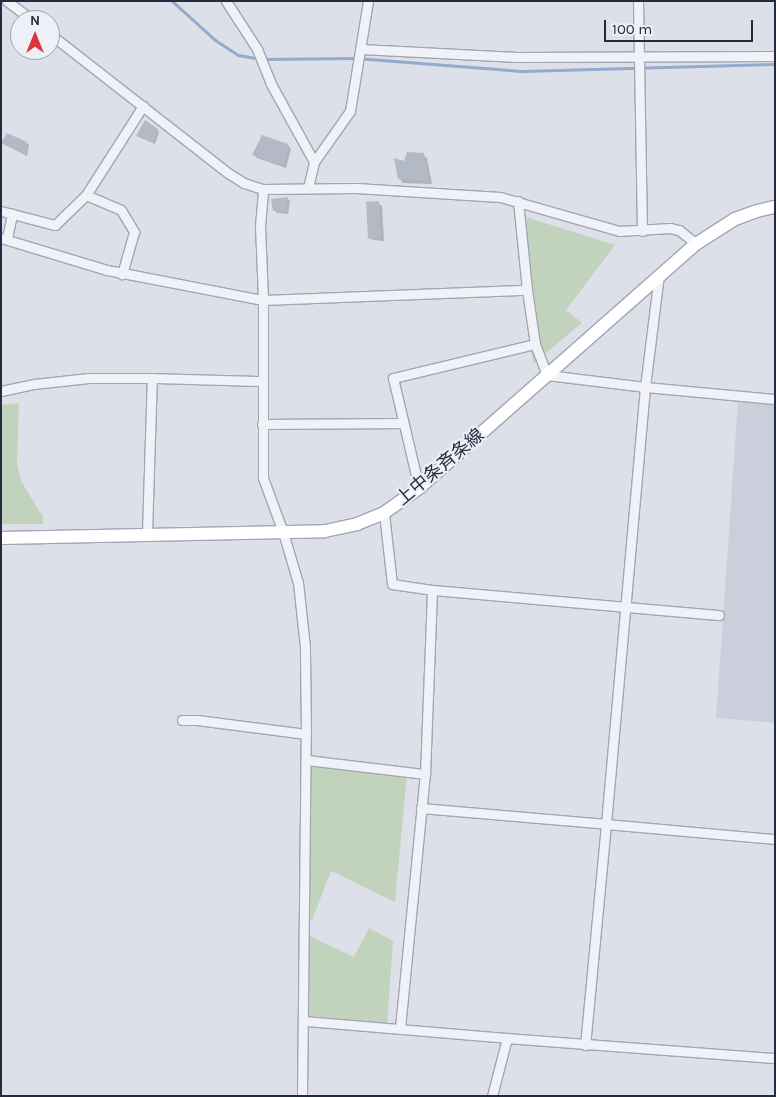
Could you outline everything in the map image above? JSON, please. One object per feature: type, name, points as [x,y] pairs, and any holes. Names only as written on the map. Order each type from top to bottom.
[{"type":"main road","name":"上中条斉条線","points":[[1,538],[146,533],[325,531],[357,524],[384,513],[419,488],[696,244],[735,219],[775,207]]},
{"type":"street","points":[[7,1],[19,10]]},
{"type":"street","points":[[226,1],[256,49],[270,84],[314,162]]},
{"type":"street","points":[[308,188],[314,162],[350,111],[368,1]]},
{"type":"street","points":[[638,1],[642,231]]},
{"type":"street","points":[[60,42],[228,173],[244,183],[263,189],[308,188],[471,194],[518,200],[619,231],[670,228],[679,230],[696,244]]},
{"type":"street","points":[[361,49],[517,57],[775,56]]},
{"type":"street","points":[[1,211],[55,225],[86,195],[143,106]]},
{"type":"street","points":[[263,189],[260,226],[263,300],[263,478],[283,532],[298,583],[305,646],[307,760],[302,1096]]},
{"type":"street","points":[[86,195],[121,210],[134,232],[122,274]]},
{"type":"street","points":[[518,200],[527,290],[535,344],[547,375],[645,387],[775,399]]},
{"type":"street","points":[[12,214],[4,238],[122,274],[263,300],[527,290]]},
{"type":"street","points":[[585,1046],[627,605],[645,387],[659,275]]},
{"type":"street","points":[[419,488],[393,378],[535,344]]},
{"type":"street","points":[[1,391],[34,384],[89,378],[262,381]]},
{"type":"street","points":[[146,533],[152,378]]},
{"type":"street","points":[[262,424],[403,423]]},
{"type":"street","points":[[384,513],[392,584],[432,590],[627,605],[719,615]]},
{"type":"street","points":[[400,1028],[425,774],[432,590]]},
{"type":"street","points":[[182,720],[197,720],[306,734]]},
{"type":"street","points":[[307,760],[425,774]]},
{"type":"street","points":[[421,808],[775,839]]},
{"type":"street","points":[[304,1021],[400,1028],[585,1046],[775,1058]]},
{"type":"street","points":[[492,1096],[507,1038]]},
{"type":"shaded area","points":[[738,401],[775,405],[775,723],[716,718]]},
{"type":"green space","points":[[516,214],[615,245],[566,310],[582,323],[533,364]]},
{"type":"green space","points":[[19,403],[17,463],[21,481],[43,517],[43,524],[1,524],[1,405]]},
{"type":"green space","points":[[303,764],[407,774],[395,902],[331,871],[312,920],[300,914]]},
{"type":"green space","points":[[369,928],[393,941],[387,1024],[302,1015],[301,932],[354,957]]},
{"type":"building","points":[[145,120],[158,129],[153,143],[136,136]]},
{"type":"building","points":[[7,133],[27,142],[25,155],[1,143]]},
{"type":"building","points":[[262,135],[288,144],[283,165],[252,155]]},
{"type":"building","points":[[407,152],[424,153],[429,181],[398,179],[394,158],[404,161]]},
{"type":"building","points":[[288,197],[286,212],[273,211],[271,199]]},
{"type":"building","points":[[379,201],[381,238],[368,239],[366,202]]},
{"type":"waterway","points":[[172,1],[215,40],[238,55],[261,59],[356,58],[523,71],[775,64]]}]
